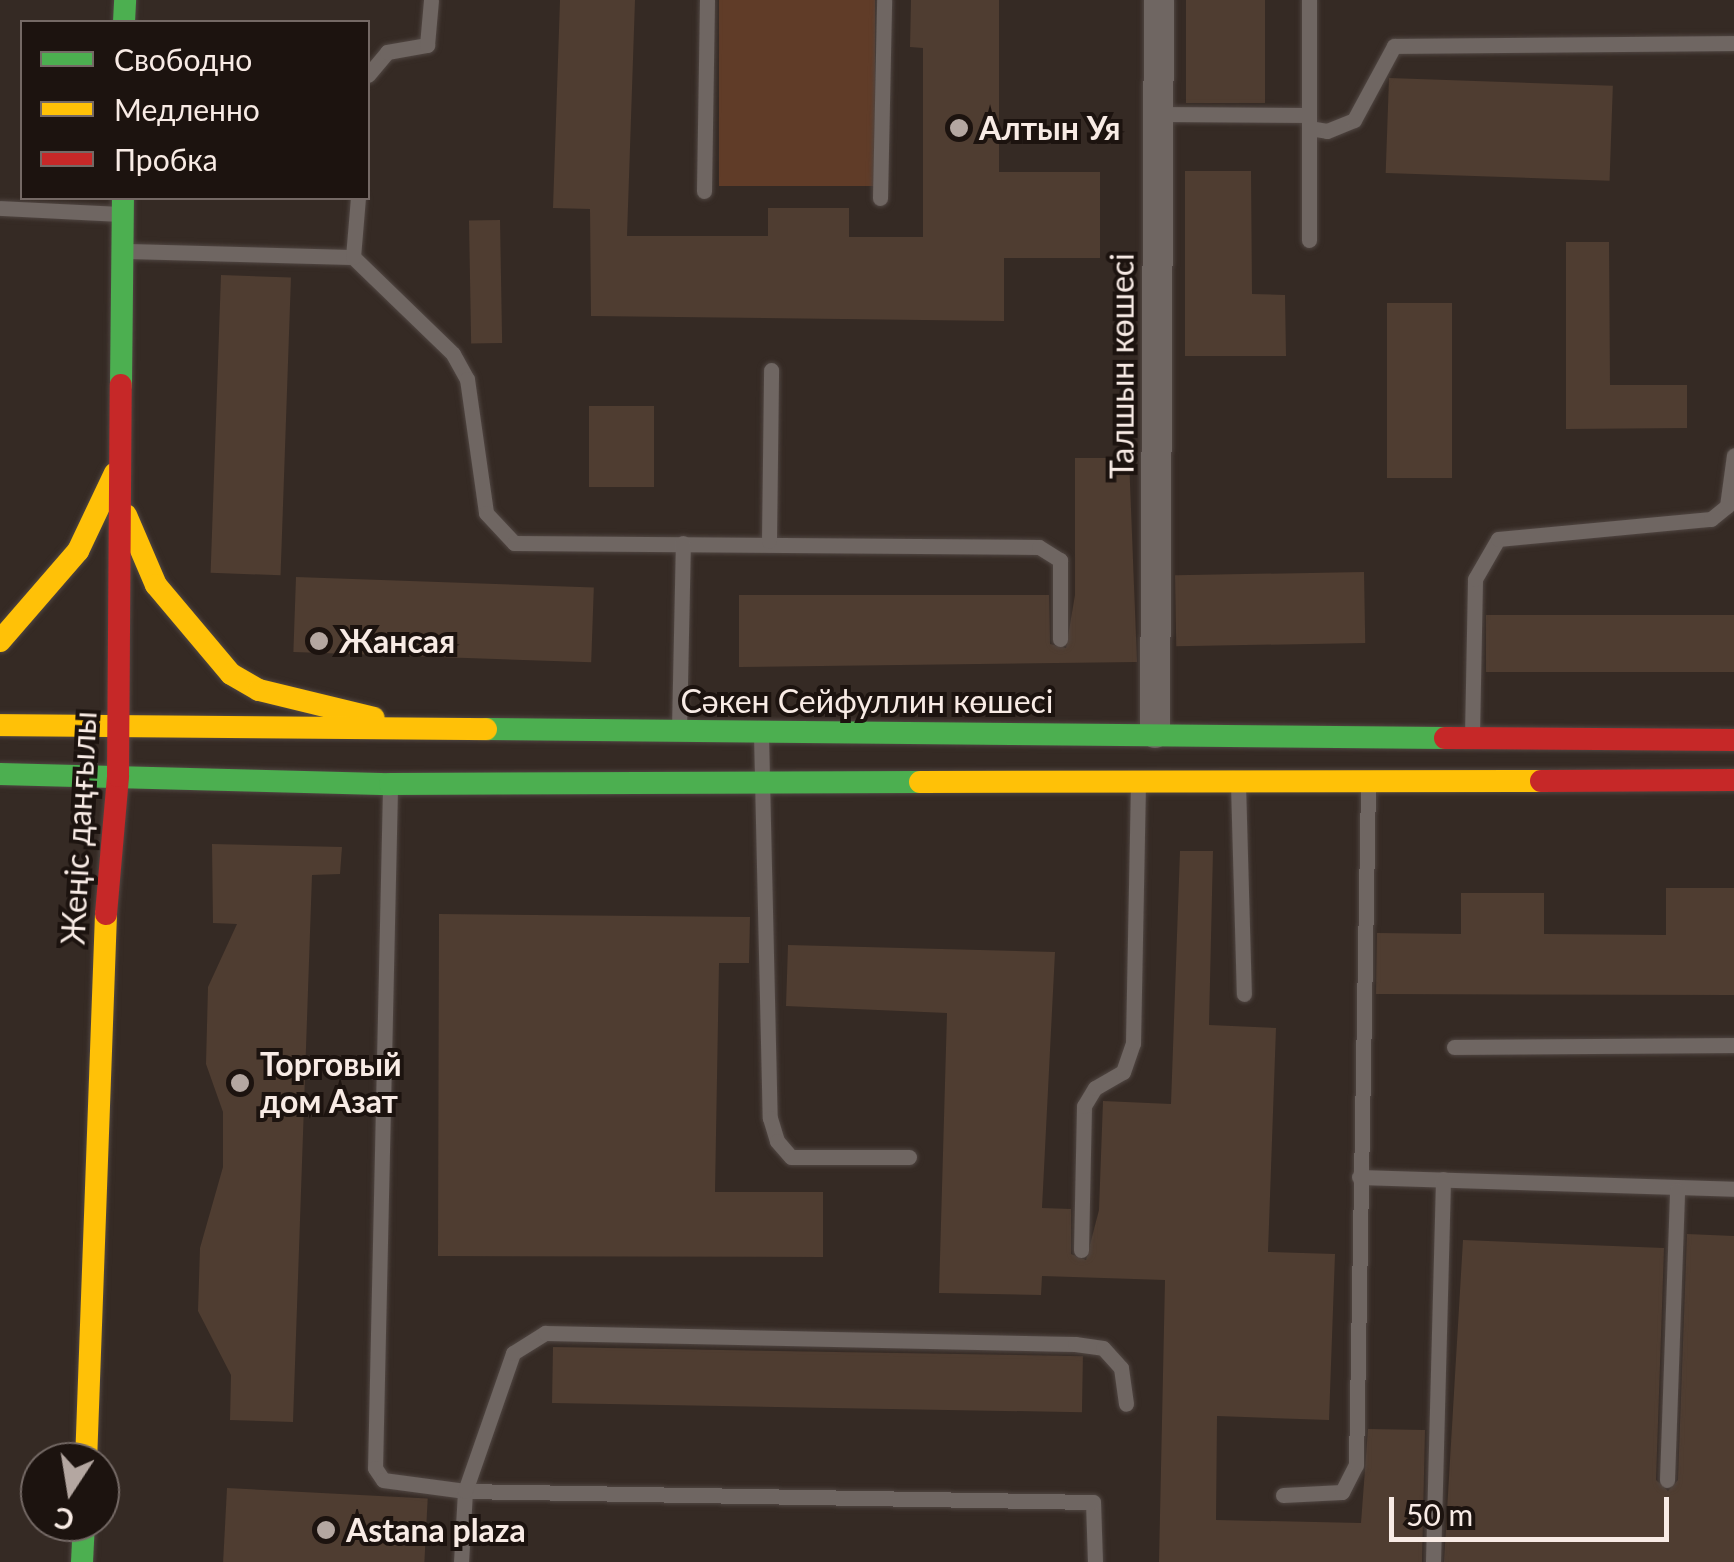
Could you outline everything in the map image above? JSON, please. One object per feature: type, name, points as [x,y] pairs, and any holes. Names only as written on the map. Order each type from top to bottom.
[{"type":"main road","name":"Жеңіс даңғылы","points":[[87,1442],[108,860],[118,776],[122,206]]},
{"type":"main road","points":[[0,641],[78,551],[119,464]]},
{"type":"main road","points":[[119,498],[156,584],[231,674],[258,690],[432,734]]},
{"type":"main road","name":"Сәкен Сейфуллин көшесі","points":[[0,725],[118,724],[432,734],[1154,733],[1472,740],[1734,740]]},
{"type":"main road","points":[[0,774],[390,784],[1369,778],[1734,780]]},
{"type":"street","name":"Талшын көшесі","points":[[1154,733],[1159,0]]},
{"type":"lane","points":[[370,73],[387,52],[420,52],[426,44],[431,0]]},
{"type":"lane","points":[[704,191],[708,0]]},
{"type":"lane","points":[[880,198],[884,0]]},
{"type":"lane","points":[[1308,240],[1309,0]]},
{"type":"lane","points":[[1158,114],[1309,121],[1327,131],[1354,120],[1394,46],[1734,43]]},
{"type":"lane","points":[[353,256],[358,200]]},
{"type":"lane","points":[[0,208],[122,206]]},
{"type":"lane","points":[[122,250],[353,256],[453,354],[466,379],[486,513],[498,531],[514,542],[1039,546],[1060,560],[1060,640]]},
{"type":"lane","points":[[768,541],[771,370]]},
{"type":"lane","points":[[1472,740],[1474,590],[1482,558],[1498,540],[1712,518],[1727,506],[1734,455]]},
{"type":"lane","points":[[678,734],[683,543]]},
{"type":"lane","points":[[761,734],[770,1118],[777,1141],[791,1157],[910,1157]]},
{"type":"lane","points":[[1283,1495],[1352,1484],[1362,812],[1369,778]]},
{"type":"lane","points":[[1081,1250],[1084,1106],[1095,1088],[1123,1072],[1134,1044],[1138,779]]},
{"type":"lane","points":[[1238,779],[1244,994]]},
{"type":"lane","points":[[390,784],[375,1468],[383,1480],[464,1490],[1094,1502],[1095,1562]]},
{"type":"lane","points":[[1454,1047],[1734,1046]]},
{"type":"lane","points":[[1359,1176],[1676,1190],[1734,1189]]},
{"type":"lane","points":[[1434,1562],[1443,1178]]},
{"type":"lane","points":[[1667,1480],[1676,1190]]},
{"type":"lane","points":[[461,1562],[464,1490],[513,1353],[545,1333],[1075,1344],[1102,1348],[1121,1368],[1126,1404]]},
{"type":"shaded area","points":[[719,0],[875,0],[875,186],[719,186]]},
{"type":"building","points":[[560,0],[635,0],[627,236],[768,236],[768,208],[849,208],[849,237],[923,237],[923,48],[910,47],[911,0],[999,0],[999,172],[1100,172],[1100,258],[1004,258],[1004,321],[591,316],[590,209],[553,208]]},
{"type":"building","points":[[1186,0],[1265,0],[1265,103],[1186,103]]},
{"type":"building","points":[[1389,78],[1613,86],[1610,181],[1386,173]]},
{"type":"building","points":[[1185,171],[1251,171],[1252,294],[1285,295],[1286,356],[1185,356]]},
{"type":"building","points":[[500,220],[502,343],[471,344],[469,221]]},
{"type":"building","points":[[1566,242],[1609,242],[1610,385],[1687,385],[1687,428],[1566,429]]},
{"type":"building","points":[[221,275],[291,277],[281,575],[211,573]]},
{"type":"building","points":[[1387,303],[1452,303],[1452,478],[1387,478]]},
{"type":"building","points":[[589,406],[654,406],[654,487],[589,487]]},
{"type":"building","points":[[1075,458],[1129,458],[1137,662],[739,667],[739,595],[1049,595],[1050,644],[1066,648],[1075,595]]},
{"type":"building","points":[[1364,572],[1365,643],[1176,646],[1175,575]]},
{"type":"building","points":[[296,577],[594,587],[591,662],[293,652]]},
{"type":"building","points":[[1486,615],[1734,615],[1734,672],[1486,672]]},
{"type":"building","points":[[212,844],[342,847],[340,874],[312,875],[293,1422],[230,1420],[231,1375],[198,1311],[200,1248],[223,1167],[223,1112],[206,1064],[208,987],[237,924],[213,923]]},
{"type":"building","points":[[1180,851],[1213,851],[1209,1025],[1276,1028],[1268,1252],[1335,1254],[1329,1420],[1217,1416],[1216,1520],[1361,1523],[1368,1429],[1425,1430],[1422,1562],[1159,1562],[1165,1280],[1042,1276],[1041,1295],[939,1293],[947,1013],[786,1006],[788,945],[1055,952],[1042,1208],[1071,1209],[1071,1254],[1086,1260],[1099,1210],[1103,1101],[1171,1104]]},
{"type":"building","points":[[1666,888],[1734,888],[1734,995],[1376,994],[1377,933],[1461,934],[1461,893],[1544,893],[1544,934],[1666,935]]},
{"type":"building","points":[[439,914],[750,917],[749,963],[719,963],[715,1192],[823,1192],[823,1257],[438,1256]]},
{"type":"building","points":[[1687,1234],[1734,1236],[1734,1562],[1444,1562],[1463,1240],[1664,1248],[1656,1480],[1668,1491],[1678,1480]]},
{"type":"building","points":[[553,1347],[1083,1356],[1082,1412],[552,1403]]},
{"type":"building","name":"Astana plaza","points":[[227,1488],[428,1499],[424,1562],[223,1562]]},
{"type":"traffic: fast","points":[[124,20],[125,0]]},
{"type":"traffic: fast","points":[[121,385],[123,200]]},
{"type":"traffic: fast","points":[[486,729],[1445,738]]},
{"type":"traffic: fast","points":[[0,774],[390,784],[920,782]]},
{"type":"traffic: fast","points":[[82,1562],[83,1542]]},
{"type":"traffic: slow","points":[[0,641],[78,551],[115,473]]},
{"type":"traffic: slow","points":[[126,515],[156,585],[231,674],[259,690],[374,718]]},
{"type":"traffic: slow","points":[[0,725],[486,729]]},
{"type":"traffic: slow","points":[[920,782],[1541,781]]},
{"type":"traffic: slow","points":[[87,1442],[106,914]]},
{"type":"traffic: jam","points":[[106,914],[118,776],[121,385]]},
{"type":"traffic: jam","points":[[1445,738],[1734,740]]},
{"type":"traffic: jam","points":[[1541,781],[1734,780]]},
{"type":"place","name":"Алтын Уя","points":[[959,128]]},
{"type":"place","name":"Жансая","points":[[319,641]]},
{"type":"place","name":"Торговый дом Азат","points":[[240,1083]]},
{"type":"place","name":"Astana plaza","points":[[326,1530]]}]
